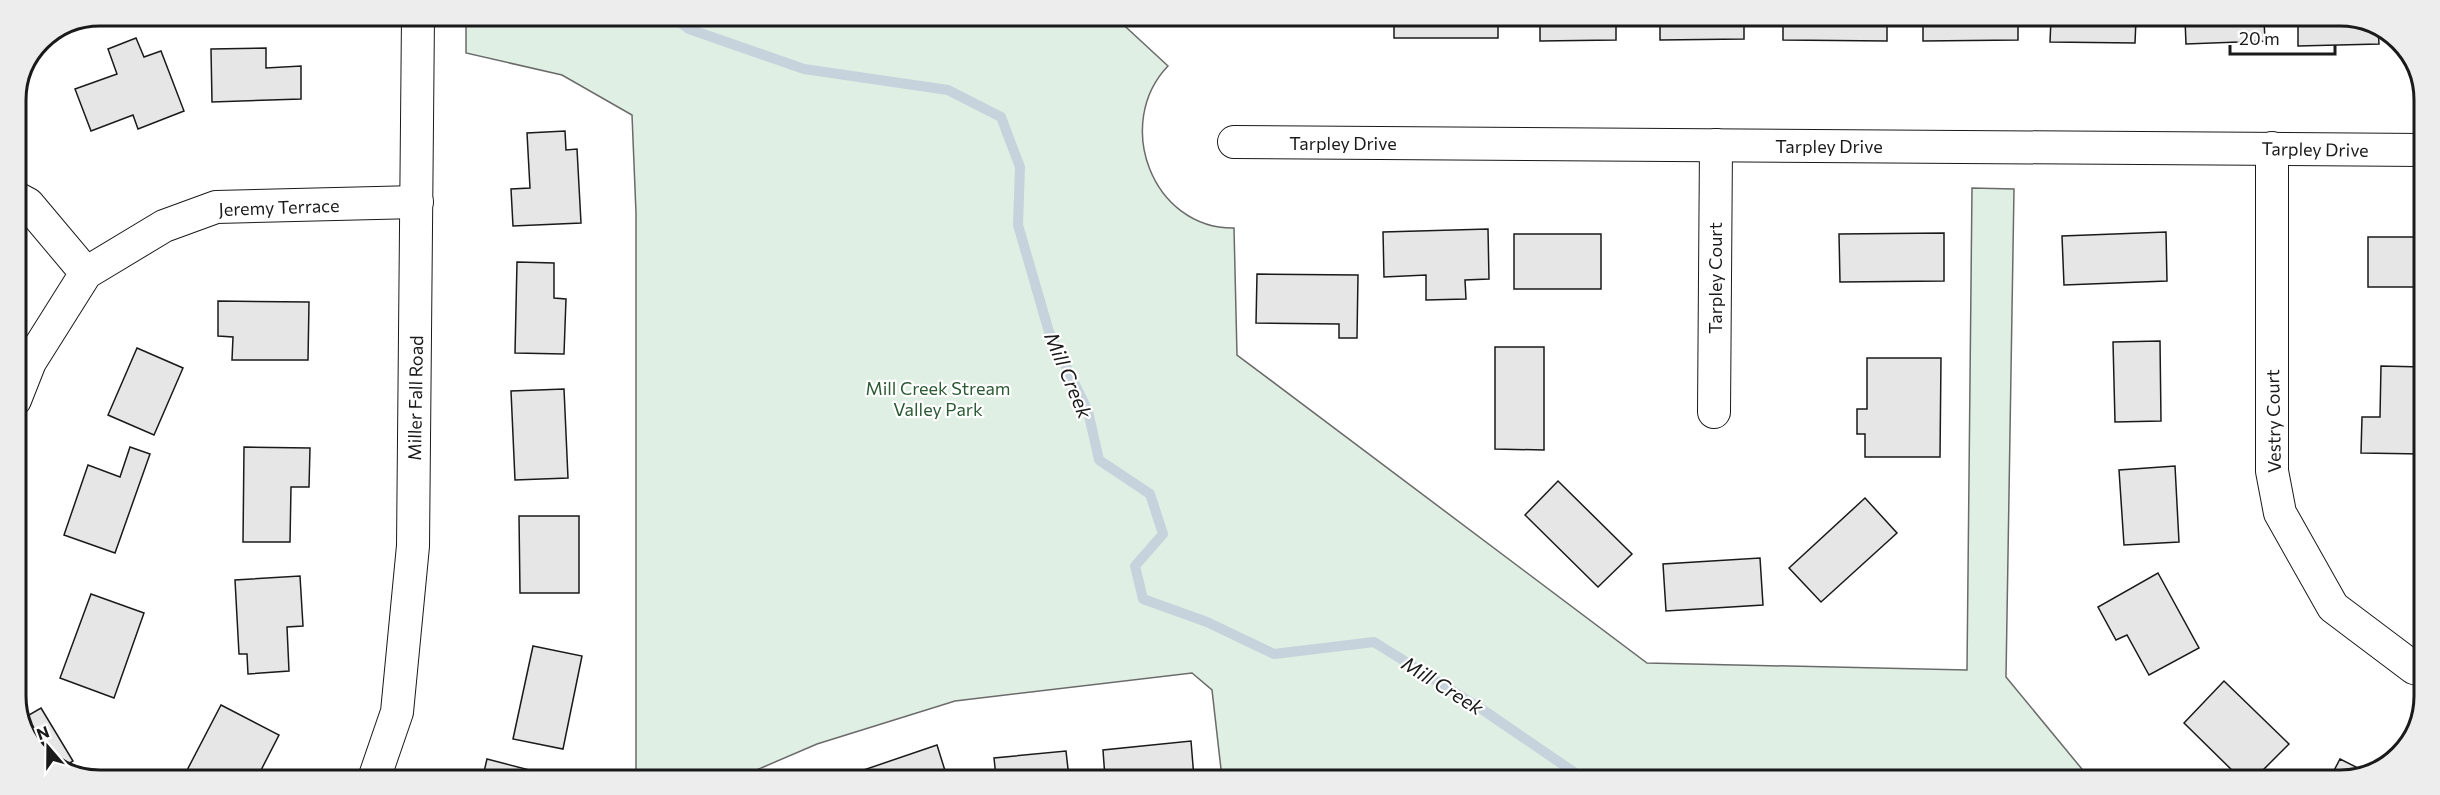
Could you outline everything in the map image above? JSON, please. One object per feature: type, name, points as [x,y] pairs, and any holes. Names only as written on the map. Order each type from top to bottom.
[{"type":"street","name":"Miller Fall Road","points":[[377,770],[397,712],[413,546],[418,25]]},
{"type":"street","name":"Tarpley Drive","points":[[1234,142],[2414,150]]},
{"type":"street","name":"Tarpley Court","points":[[1714,412],[1716,145]]},
{"type":"street","name":"Vestry Court","points":[[2272,148],[2272,471],[2280,513],[2333,607],[2414,668]]},
{"type":"street","points":[[25,202],[86,273]]},
{"type":"street","name":"Jeremy Terrace","points":[[25,374],[30,362],[86,273],[164,226],[216,207],[417,202]]},
{"type":"green space","name":"Mill Creek Stream Valley Park","points":[[466,25],[1124,25],[1168,66],[1152,89],[1144,116],[1143,143],[1150,169],[1163,192],[1181,211],[1205,224],[1234,228],[1237,355],[1647,663],[1967,670],[1972,188],[2014,189],[2006,677],[2083,770],[1221,770],[1212,690],[1192,673],[955,701],[817,744],[756,770],[636,770],[636,213],[632,115],[562,75],[466,53]]},
{"type":"building","points":[[1394,25],[1498,25],[1498,38],[1394,38]]},
{"type":"building","points":[[1540,25],[1616,25],[1616,40],[1540,41]]},
{"type":"building","points":[[1660,25],[1744,25],[1744,39],[1660,40]]},
{"type":"building","points":[[1783,25],[1887,25],[1887,41],[1783,40]]},
{"type":"building","points":[[1923,25],[2018,25],[2018,40],[1923,41]]},
{"type":"building","points":[[2051,25],[2136,25],[2135,43],[2050,42]]},
{"type":"building","points":[[2185,25],[2264,25],[2265,41],[2186,44]]},
{"type":"building","points":[[2298,25],[2350,26],[2369,31],[2379,37],[2379,44],[2298,46]]},
{"type":"building","points":[[136,38],[144,57],[161,51],[184,111],[138,129],[133,115],[91,131],[75,89],[117,74],[108,49]]},
{"type":"building","points":[[266,48],[266,68],[301,66],[301,99],[212,102],[211,49]]},
{"type":"building","points":[[565,131],[566,150],[577,149],[581,223],[513,226],[511,189],[530,188],[527,133]]},
{"type":"building","points":[[1488,229],[1489,279],[1465,280],[1466,299],[1426,300],[1426,275],[1384,277],[1383,232]]},
{"type":"building","points":[[2166,232],[2167,281],[2064,285],[2062,236]]},
{"type":"building","points":[[1944,233],[1944,281],[1840,282],[1839,234]]},
{"type":"building","points":[[1514,234],[1601,234],[1601,289],[1514,289]]},
{"type":"building","points":[[2368,237],[2414,237],[2414,287],[2368,287]]},
{"type":"building","points":[[517,262],[554,263],[554,298],[566,299],[564,354],[515,353]]},
{"type":"building","points":[[1257,274],[1358,275],[1357,338],[1339,338],[1339,324],[1256,323]]},
{"type":"building","points":[[218,301],[309,302],[308,360],[232,360],[233,337],[218,336]]},
{"type":"building","points":[[2160,341],[2161,421],[2115,422],[2113,342]]},
{"type":"building","points":[[1495,347],[1544,347],[1544,450],[1495,449]]},
{"type":"building","points":[[137,348],[183,368],[154,435],[108,415]]},
{"type":"building","points":[[1867,358],[1941,358],[1940,457],[1865,457],[1865,434],[1857,434],[1857,409],[1867,409]]},
{"type":"building","points":[[2381,366],[2414,367],[2414,454],[2361,453],[2362,417],[2380,417]]},
{"type":"building","points":[[564,389],[568,478],[515,480],[511,391]]},
{"type":"building","points":[[130,447],[150,454],[115,553],[64,535],[88,465],[120,477]]},
{"type":"building","points":[[244,447],[310,448],[309,487],[291,487],[290,542],[243,542]]},
{"type":"building","points":[[2175,466],[2179,542],[2124,545],[2119,470]]},
{"type":"building","points":[[1558,481],[1632,554],[1598,587],[1525,515]]},
{"type":"building","points":[[1865,498],[1897,533],[1821,602],[1789,568]]},
{"type":"building","points":[[519,516],[579,516],[579,593],[520,593]]},
{"type":"building","points":[[1760,558],[1763,605],[1666,611],[1663,564]]},
{"type":"building","points":[[2158,573],[2199,648],[2149,675],[2127,635],[2116,640],[2098,607]]},
{"type":"building","points":[[300,576],[303,626],[287,627],[289,671],[248,674],[247,654],[239,654],[235,580]]},
{"type":"building","points":[[91,594],[144,613],[114,698],[60,678]]},
{"type":"building","points":[[533,646],[582,656],[563,749],[513,739]]},
{"type":"building","points":[[2224,681],[2289,744],[2263,770],[2232,770],[2184,723]]},
{"type":"building","points":[[221,705],[279,735],[261,770],[187,770]]},
{"type":"building","points":[[41,708],[73,761],[70,763],[51,751],[33,728],[28,715]]},
{"type":"building","points":[[1191,741],[1193,770],[1104,770],[1103,750]]},
{"type":"building","points":[[937,745],[945,770],[864,770]]},
{"type":"building","points":[[1066,751],[1068,770],[995,770],[994,758]]},
{"type":"building","points":[[487,759],[530,770],[484,770]]},
{"type":"building","points":[[2340,759],[2357,768],[2340,770],[2334,770]]},
{"type":"waterway","name":"Mill Creek","points":[[683,25],[689,29],[804,69],[948,90],[1001,117],[1020,167],[1018,225],[1049,332],[1088,411],[1099,460],[1150,494],[1163,534],[1135,566],[1143,599],[1207,622],[1274,654],[1374,642],[1483,710],[1571,770]]}]
